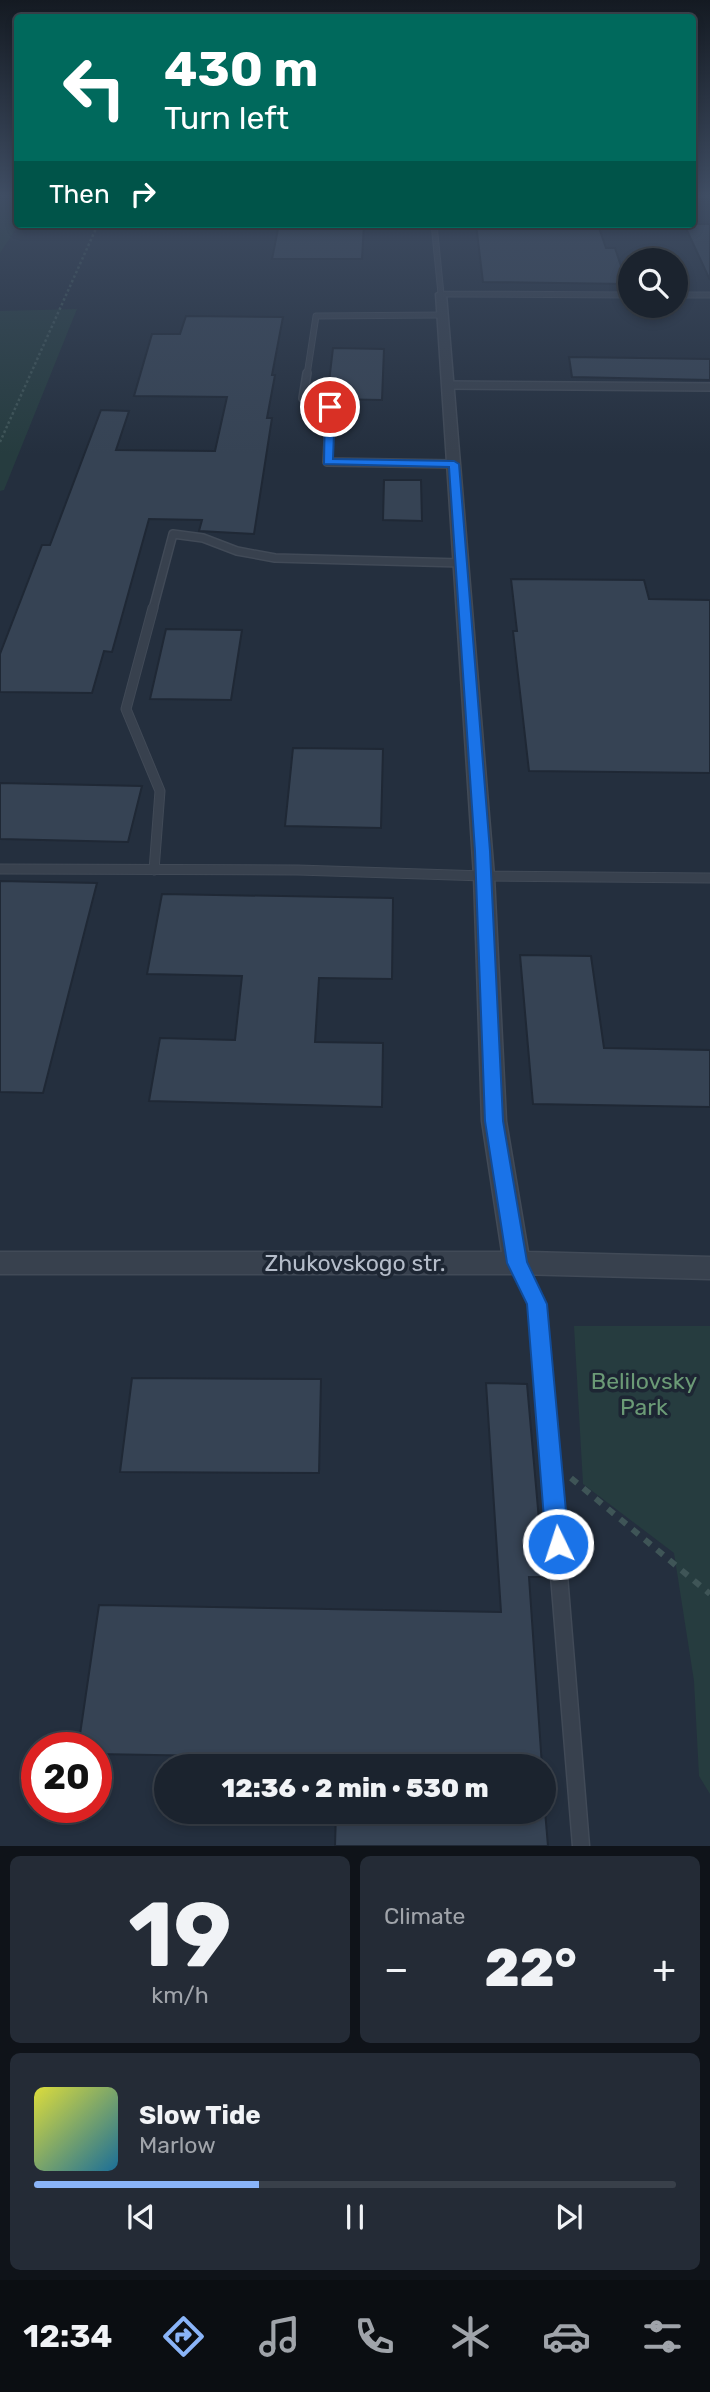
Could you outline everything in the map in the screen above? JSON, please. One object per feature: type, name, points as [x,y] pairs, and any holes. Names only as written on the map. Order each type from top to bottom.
[{"type":"street","points":[[441,294],[484,877],[494,1121],[517,1263]]},
{"type":"street","name":"Zhukovskogo str.","points":[[0,1263],[517,1263],[710,1268]]},
{"type":"lane","points":[[440,282],[441,294],[618,295]]},
{"type":"lane","points":[[688,295],[710,295]]},
{"type":"lane","points":[[443,315],[316,316],[303,398],[330,407],[327,462],[454,464]]},
{"type":"lane","points":[[448,385],[710,387]]},
{"type":"lane","points":[[154,870],[160,790],[126,709],[173,534],[204,538],[237,551],[275,558],[461,563]]},
{"type":"lane","points":[[0,869],[298,870],[484,877],[710,878]]},
{"type":"lane","points":[[517,1263],[537,1304],[581,1846]]},
{"type":"path","points":[[0,442],[72,282]]},
{"type":"path","points":[[551,1462],[710,1594]]},
{"type":"green space","points":[[77,309],[4,490],[0,491],[0,311]]},
{"type":"green space","name":"Belilovsky Park","points":[[574,1326],[710,1326],[710,1794],[699,1776],[694,1681],[674,1553],[583,1484]]},
{"type":"building","points":[[494,282],[618,282],[618,284]]},
{"type":"building","points":[[186,316],[283,317],[272,375],[275,375],[267,418],[272,418],[254,534],[199,531],[202,520],[149,519],[112,652],[104,651],[92,693],[0,692],[0,654],[42,545],[50,545],[101,410],[129,411],[116,450],[215,451],[227,397],[134,396],[152,334],[180,334]]},
{"type":"building","points":[[333,348],[384,349],[382,400],[327,399]]},
{"type":"building","points":[[569,357],[710,359],[710,380],[572,377]]},
{"type":"building","points":[[384,480],[421,480],[422,521],[383,520]]},
{"type":"building","points":[[511,579],[644,580],[649,599],[710,600],[710,773],[529,771],[513,631],[517,631]]},
{"type":"building","points":[[166,629],[242,630],[231,700],[150,699]]},
{"type":"building","points":[[293,748],[383,749],[381,828],[285,826]]},
{"type":"building","points":[[0,783],[142,786],[128,842],[0,839]]},
{"type":"building","points":[[0,881],[97,883],[43,1093],[0,1092]]},
{"type":"building","points":[[162,894],[393,898],[392,979],[319,978],[315,1042],[383,1043],[382,1107],[149,1101],[160,1038],[235,1040],[242,976],[147,974]]},
{"type":"building","points":[[520,955],[591,956],[604,1048],[710,1050],[710,1107],[533,1104]]},
{"type":"building","points":[[132,1378],[321,1379],[319,1473],[120,1472]]},
{"type":"building","points":[[486,1383],[527,1384],[544,1577],[529,1577],[541,1754],[112,1754],[112,1732],[80,1732],[99,1605],[501,1612]]},
{"type":"building","points":[[336,1824],[546,1824],[548,1846],[335,1846]]},
{"type":"route","points":[[330,407],[327,462],[454,464],[483,851],[494,1121],[517,1263],[537,1304],[558,1544]]}]
